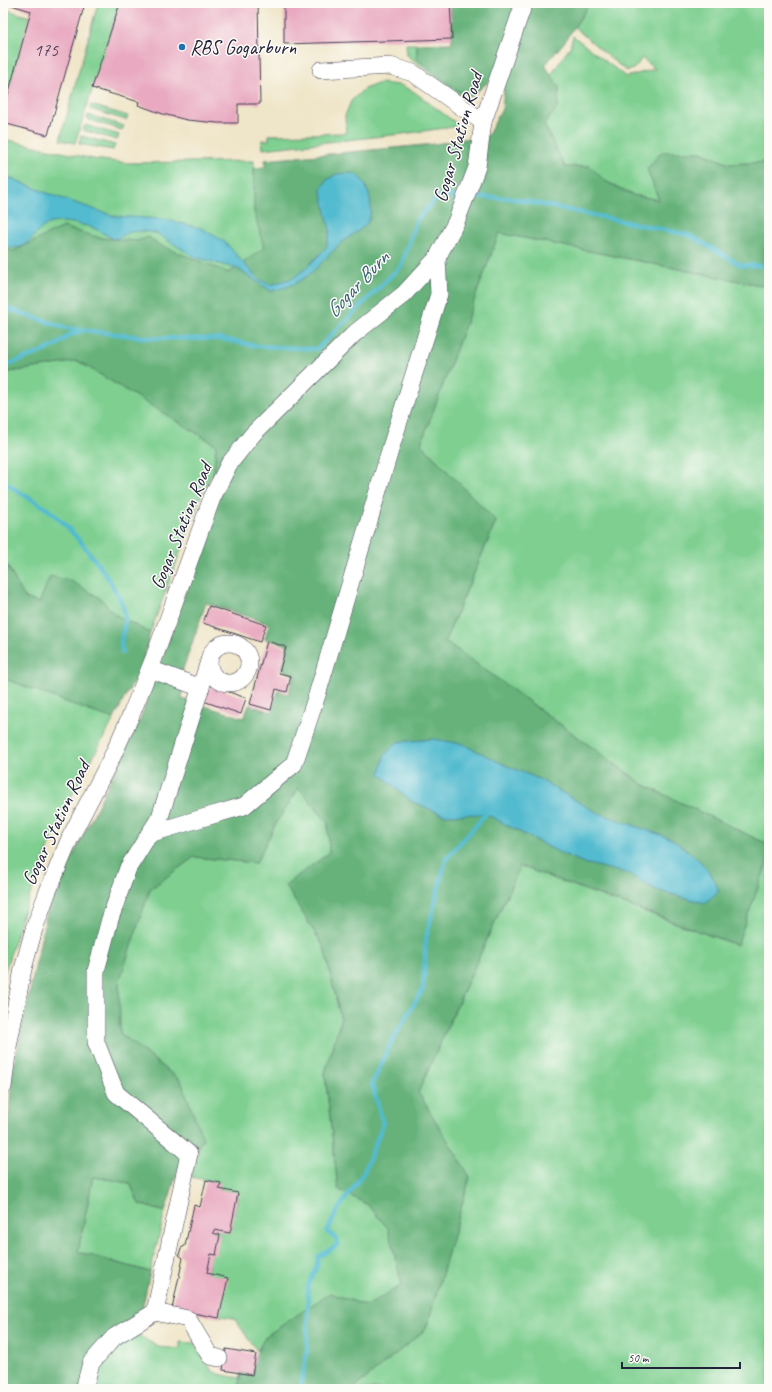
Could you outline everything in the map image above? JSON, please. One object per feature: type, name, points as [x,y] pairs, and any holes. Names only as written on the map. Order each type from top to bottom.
[{"type":"street","name":"Gogar Station Road","points":[[3,1087],[8,1047],[23,969],[34,929],[70,838],[131,715],[150,669],[212,498],[230,464],[253,434],[355,333],[404,294],[437,258],[456,222],[477,167],[483,122],[524,3]]},
{"type":"street","points":[[321,70],[390,66],[398,68],[413,73],[483,122]]},
{"type":"street","points":[[149,834],[244,806],[294,764],[319,688],[390,446],[439,294],[437,258]]},
{"type":"street","points":[[155,1312],[189,1154],[116,1093],[96,1042],[96,971],[110,919],[128,868],[160,817],[209,661]]},
{"type":"street","points":[[150,669],[201,688]]},
{"type":"street","points":[[84,1389],[91,1363],[114,1337],[155,1312],[188,1319],[210,1356],[219,1358]]},
{"type":"green space","points":[[98,3],[112,3],[119,6],[75,143],[60,140]]},
{"type":"green space","points":[[450,3],[590,3],[566,40],[545,65],[559,87],[558,107],[544,125],[565,167],[590,166],[605,181],[633,195],[659,200],[647,169],[661,152],[701,152],[729,164],[769,162],[769,287],[499,233],[421,444],[496,521],[445,641],[644,785],[769,845],[769,858],[737,945],[520,866],[418,1092],[470,1177],[426,1329],[353,1389],[238,1389],[241,1373],[252,1375],[256,1354],[266,1336],[330,1293],[367,1306],[402,1285],[388,1228],[368,1205],[338,1189],[325,1073],[341,1020],[324,947],[285,885],[329,853],[328,823],[299,788],[276,823],[256,863],[194,857],[150,889],[119,982],[120,1033],[181,1081],[203,1139],[177,1172],[165,1212],[139,1204],[130,1183],[93,1177],[78,1252],[150,1272],[137,1334],[90,1365],[88,1389],[3,1389],[3,1197],[12,1074],[48,907],[140,720],[190,580],[208,541],[216,445],[78,361],[3,373],[3,248],[14,251],[63,227],[100,238],[137,241],[149,237],[159,245],[229,273],[264,248],[254,211],[254,168],[265,167],[265,160],[435,144],[488,135],[502,109],[504,89],[494,77],[474,94],[458,91],[417,59],[417,44],[452,43]],"holes":[[[206,603],[269,624],[265,639],[288,645],[282,670],[294,675],[288,694],[278,691],[272,712],[249,705],[244,718],[182,699],[183,669]]]},
{"type":"green space","points":[[590,3],[769,3],[769,162],[729,164],[701,152],[647,169],[659,200],[633,195],[605,181],[590,166],[565,167],[544,124],[558,107],[559,87],[551,75],[570,47],[573,36],[626,77],[655,69],[642,58],[633,69],[625,70],[574,27]]},
{"type":"green space","points":[[3,9],[30,17],[3,113]]},
{"type":"green space","points":[[406,44],[417,44],[417,59],[458,91],[474,94],[474,97],[457,94],[407,55]]},
{"type":"green space","points":[[380,83],[400,85],[413,91],[460,126],[402,134],[263,149],[262,140],[269,140],[269,135],[346,133],[345,116],[351,101],[364,89]]},
{"type":"green space","points":[[91,105],[128,116],[126,120],[90,109]]},
{"type":"green space","points":[[88,115],[124,126],[122,130],[87,119]]},
{"type":"green space","points":[[85,125],[119,135],[117,140],[83,130]]},
{"type":"green space","points":[[81,136],[115,145],[113,150],[79,144]]},
{"type":"green space","points":[[3,139],[93,159],[127,163],[254,161],[254,211],[264,248],[229,273],[159,245],[149,238],[137,241],[100,238],[63,227],[13,252],[3,248]]},
{"type":"green space","points":[[499,233],[769,287],[769,845],[644,785],[445,641],[496,522],[421,444]]},
{"type":"green space","points":[[78,361],[216,445],[214,470],[200,498],[150,633],[114,614],[100,598],[39,603],[25,598],[3,558],[3,373]]},
{"type":"green space","points":[[3,558],[25,598],[39,603],[50,576],[71,581],[100,598],[114,614],[150,633],[140,674],[128,691],[114,719],[3,678]]},
{"type":"green space","points":[[3,678],[114,719],[74,791],[51,842],[23,913],[3,978]]},
{"type":"green space","points":[[299,788],[328,823],[329,853],[285,885],[324,947],[341,1020],[325,1073],[338,1189],[368,1205],[388,1228],[402,1285],[367,1306],[330,1293],[266,1336],[257,1351],[234,1318],[219,1316],[207,1273],[211,1254],[220,1235],[213,1233],[214,1230],[230,1233],[238,1194],[219,1189],[220,1183],[191,1177],[202,1139],[181,1081],[120,1033],[119,982],[150,889],[194,857],[256,863],[276,823]]},
{"type":"green space","points":[[769,858],[769,1389],[353,1389],[426,1329],[470,1177],[418,1093],[520,866],[736,945]]},
{"type":"green space","points":[[93,1177],[130,1183],[139,1204],[165,1212],[150,1272],[78,1252]]},
{"type":"green space","points":[[137,1334],[158,1347],[180,1349],[180,1342],[195,1343],[212,1371],[239,1378],[241,1373],[238,1389],[88,1389],[90,1365]]},
{"type":"water","points":[[353,173],[360,177],[364,182],[369,195],[371,209],[368,221],[364,226],[335,249],[305,278],[296,283],[271,291],[238,269],[195,257],[156,233],[143,231],[129,232],[121,237],[113,239],[91,227],[71,223],[55,222],[45,226],[30,240],[19,247],[12,248],[3,246],[3,175],[52,195],[114,216],[162,219],[201,228],[225,242],[257,278],[270,285],[293,278],[306,268],[326,248],[330,231],[321,189],[327,180],[336,174]]},
{"type":"water","points":[[434,739],[463,744],[505,765],[539,779],[596,812],[672,839],[699,860],[711,874],[719,891],[705,903],[656,890],[630,874],[584,863],[558,852],[486,814],[444,815],[411,801],[380,774],[384,756],[397,742]]},
{"type":"building","points":[[5,3],[85,3],[48,135],[3,123],[3,113],[31,11]]},
{"type":"building","name":"RBS Gogarburn","points":[[112,3],[258,3],[260,104],[238,104],[238,123],[218,123],[187,120],[163,114],[138,105],[139,102],[92,88],[119,6]]},
{"type":"building","points":[[284,3],[450,3],[452,39],[284,44]]},
{"type":"building","points":[[209,606],[266,625],[260,642],[203,623]]},
{"type":"building","points":[[267,641],[286,647],[279,673],[291,676],[287,692],[276,689],[271,710],[250,704]]},
{"type":"building","points":[[209,685],[246,698],[241,714],[203,701]]},
{"type":"building","points":[[206,1180],[221,1183],[219,1189],[238,1193],[230,1233],[214,1230],[213,1233],[220,1235],[216,1255],[211,1254],[207,1273],[228,1278],[219,1318],[172,1309],[183,1258],[179,1255],[181,1248],[185,1246],[194,1205],[200,1207]]},
{"type":"building","points":[[226,1349],[256,1354],[252,1375],[223,1370]]},
{"type":"waterway","name":"Gogar Burn","points":[[3,307],[66,328],[149,338],[222,339],[257,346],[317,349],[401,266],[417,219],[439,196],[461,197]]},
{"type":"waterway","name":"Gogar Burn","points":[[469,197],[510,198],[689,235],[741,265],[769,266]]},
{"type":"waterway","points":[[3,370],[7,365],[44,351],[58,344],[69,335],[81,331]]},
{"type":"waterway","points":[[3,480],[51,512],[83,545],[95,560],[115,590],[122,604],[125,616],[121,640],[122,652]]},
{"type":"waterway","points":[[300,1389],[307,1352],[308,1286],[317,1266],[318,1257],[337,1245],[337,1239],[327,1232],[337,1211],[364,1172],[383,1124],[372,1084],[394,1037],[423,989],[426,938],[446,859],[486,814]]},
{"type":"place","name":"RBS Gogarburn","points":[[182,47]]}]
